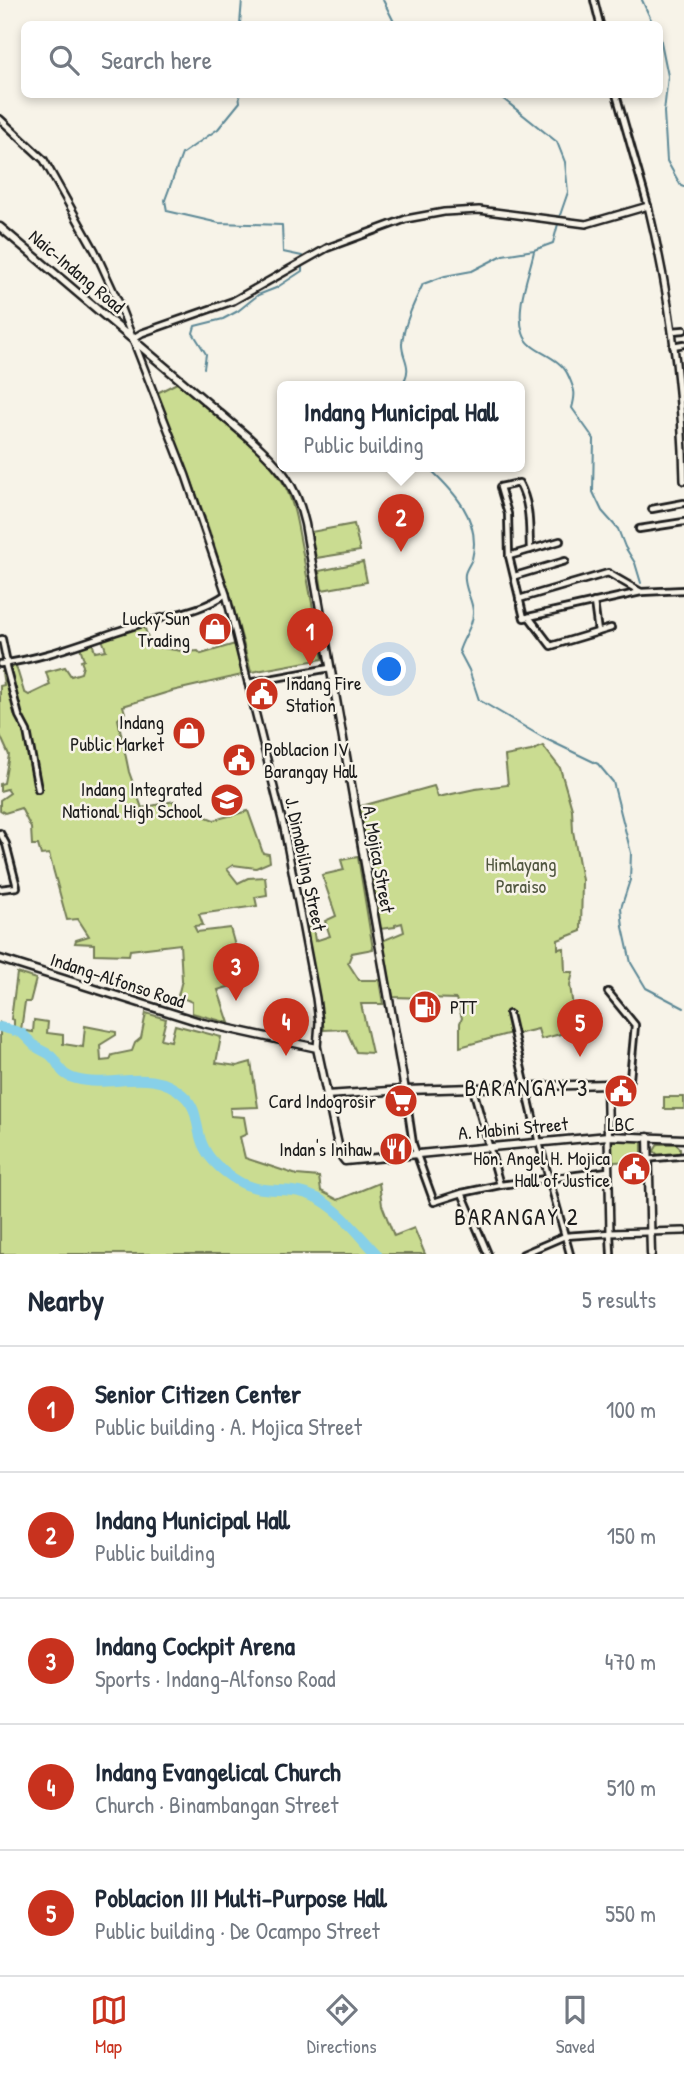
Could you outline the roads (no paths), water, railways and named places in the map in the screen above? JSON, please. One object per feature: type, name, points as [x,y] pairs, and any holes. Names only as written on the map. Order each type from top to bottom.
[{"type":"main road","name":"Naic–Indang Road","points":[[0,227],[132,339]]},
{"type":"main road","name":"A. Mojica Street","points":[[132,339],[277,465]]},
{"type":"main road","name":"A. Mojica Street","points":[[283,472],[303,516],[405,1090]]},
{"type":"main road","name":"Indang-Alfonso Road","points":[[0,960],[181,1017],[317,1048]]},
{"type":"main road","name":"J. Dimabiling Street","points":[[317,1048],[326,1095],[341,1155],[345,1161]]},
{"type":"main road","points":[[326,1095],[607,1084],[608,1136]]},
{"type":"main road","name":"A. Mabini Street","points":[[345,1161],[608,1136],[684,1139]]},
{"type":"main road","points":[[648,1136],[651,1254]]},
{"type":"street","points":[[594,0],[599,21]]},
{"type":"street","points":[[618,98],[663,272],[673,346],[684,481]]},
{"type":"street","name":"J. Dimabiling Street","points":[[0,119],[44,160],[95,251],[186,476],[226,594],[292,865],[318,1010],[317,1048]]},
{"type":"street","points":[[132,339],[140,333],[233,301],[327,248],[394,223],[432,214],[466,210],[501,211],[570,223],[595,222],[648,206]]},
{"type":"street","points":[[671,331],[684,330]]},
{"type":"street","points":[[673,346],[684,344]]},
{"type":"street","points":[[530,550],[529,507],[524,493],[519,483],[499,487],[508,513],[509,556],[524,618],[641,592],[684,590]]},
{"type":"street","points":[[652,509],[684,503]]},
{"type":"street","points":[[639,529],[684,522]]},
{"type":"street","points":[[509,556],[559,541]]},
{"type":"street","points":[[515,576],[565,561]]},
{"type":"street","points":[[519,598],[608,573],[641,592]]},
{"type":"street","points":[[6,663],[34,659],[144,622],[213,603],[226,594]]},
{"type":"street","points":[[594,602],[598,632]]},
{"type":"street","points":[[529,617],[551,646],[611,628]]},
{"type":"street","points":[[0,640],[2,639],[19,713],[27,731],[38,789]]},
{"type":"street","points":[[248,683],[331,668]]},
{"type":"street","points":[[0,833],[6,844],[17,887],[0,889]]},
{"type":"street","points":[[0,847],[6,844]]},
{"type":"street","points":[[607,1084],[624,1083],[630,1079],[635,1030],[633,1020],[608,992]]},
{"type":"street","points":[[509,1014],[525,1087],[570,1254]]},
{"type":"street","points":[[473,1089],[500,1185]]},
{"type":"street","name":"A. Mojica Street","points":[[405,1090],[416,1154],[434,1202],[462,1193]]},
{"type":"street","points":[[608,1136],[611,1254]]},
{"type":"street","points":[[648,1159],[684,1156]]},
{"type":"street","points":[[488,1254],[462,1193],[500,1185],[608,1171]]},
{"type":"street","points":[[523,1254],[565,1237],[684,1231]]},
{"type":"waterway","points":[[240,21],[242,0]]},
{"type":"waterway","points":[[383,0],[394,21]]},
{"type":"waterway","points":[[642,0],[652,21]]},
{"type":"waterway","points":[[663,52],[668,76],[664,112],[667,161],[684,187]]},
{"type":"waterway","points":[[240,98],[240,102],[218,129],[182,154],[165,200],[167,211],[219,223],[282,225],[283,252],[302,256]]},
{"type":"waterway","points":[[502,98],[557,142],[565,162],[568,192],[559,218]]},
{"type":"waterway","points":[[404,381],[407,368],[402,349],[403,335],[423,284],[472,271],[503,255],[534,250],[553,243],[558,224]]},
{"type":"waterway","points":[[534,251],[522,302],[523,333],[531,345],[558,363],[569,377],[574,392],[572,408],[594,439],[593,492],[602,511],[618,529],[635,563],[641,583]]},
{"type":"waterway","points":[[204,368],[206,354],[193,333],[195,326],[223,319],[238,311],[258,295],[276,288],[302,271],[302,267]]},
{"type":"waterway","points":[[433,472],[463,507],[473,531],[472,559],[465,579],[473,616],[459,651],[479,700],[542,737],[598,764],[613,782],[631,853],[630,880],[621,908],[631,963],[646,988],[684,1008]]},
{"type":"waterway","points":[[0,1027],[23,1034],[36,1047],[50,1055],[70,1077],[103,1082],[145,1080],[171,1086],[192,1106],[205,1149],[222,1169],[245,1185],[312,1195],[333,1208],[377,1254]]},
{"type":"place","name":"Indang Municipal Hall","points":[[401,552]]},
{"type":"place","name":"Lucky Sun Trading","points":[[215,629]]},
{"type":"place","name":"Senior Citizen Center","points":[[310,666]]},
{"type":"place","name":"Indang Fire Station","points":[[262,694]]},
{"type":"place","name":"Indang Public Market","points":[[189,733]]},
{"type":"place","name":"Poblacion IV Barangay Hall","points":[[239,760]]},
{"type":"place","name":"Indang Integrated National High School","points":[[227,800]]},
{"type":"place","name":"Indang Cockpit Arena","points":[[236,1001]]},
{"type":"place","name":"PTT","points":[[425,1007]]},
{"type":"place","name":"Indang Evangelical Church","points":[[286,1056]]},
{"type":"place","name":"Poblacion III Multi-Purpose Hall","points":[[580,1057]]},
{"type":"place","name":"LBC","points":[[621,1091]]},
{"type":"place","name":"Card Indogrosir","points":[[401,1101]]},
{"type":"place","name":"Indan's Inihaw","points":[[396,1149]]},
{"type":"place","name":"Hon. Angel H. Mojica Hall of Justice","points":[[634,1169]]},
{"type":"district","name":"BARANGAY 3","points":[[527,1088]]},
{"type":"district","name":"BARANGAY 2","points":[[517,1217]]},
{"type":"park label","name":"Himlayang Paraiso","points":[[521,875]]}]
